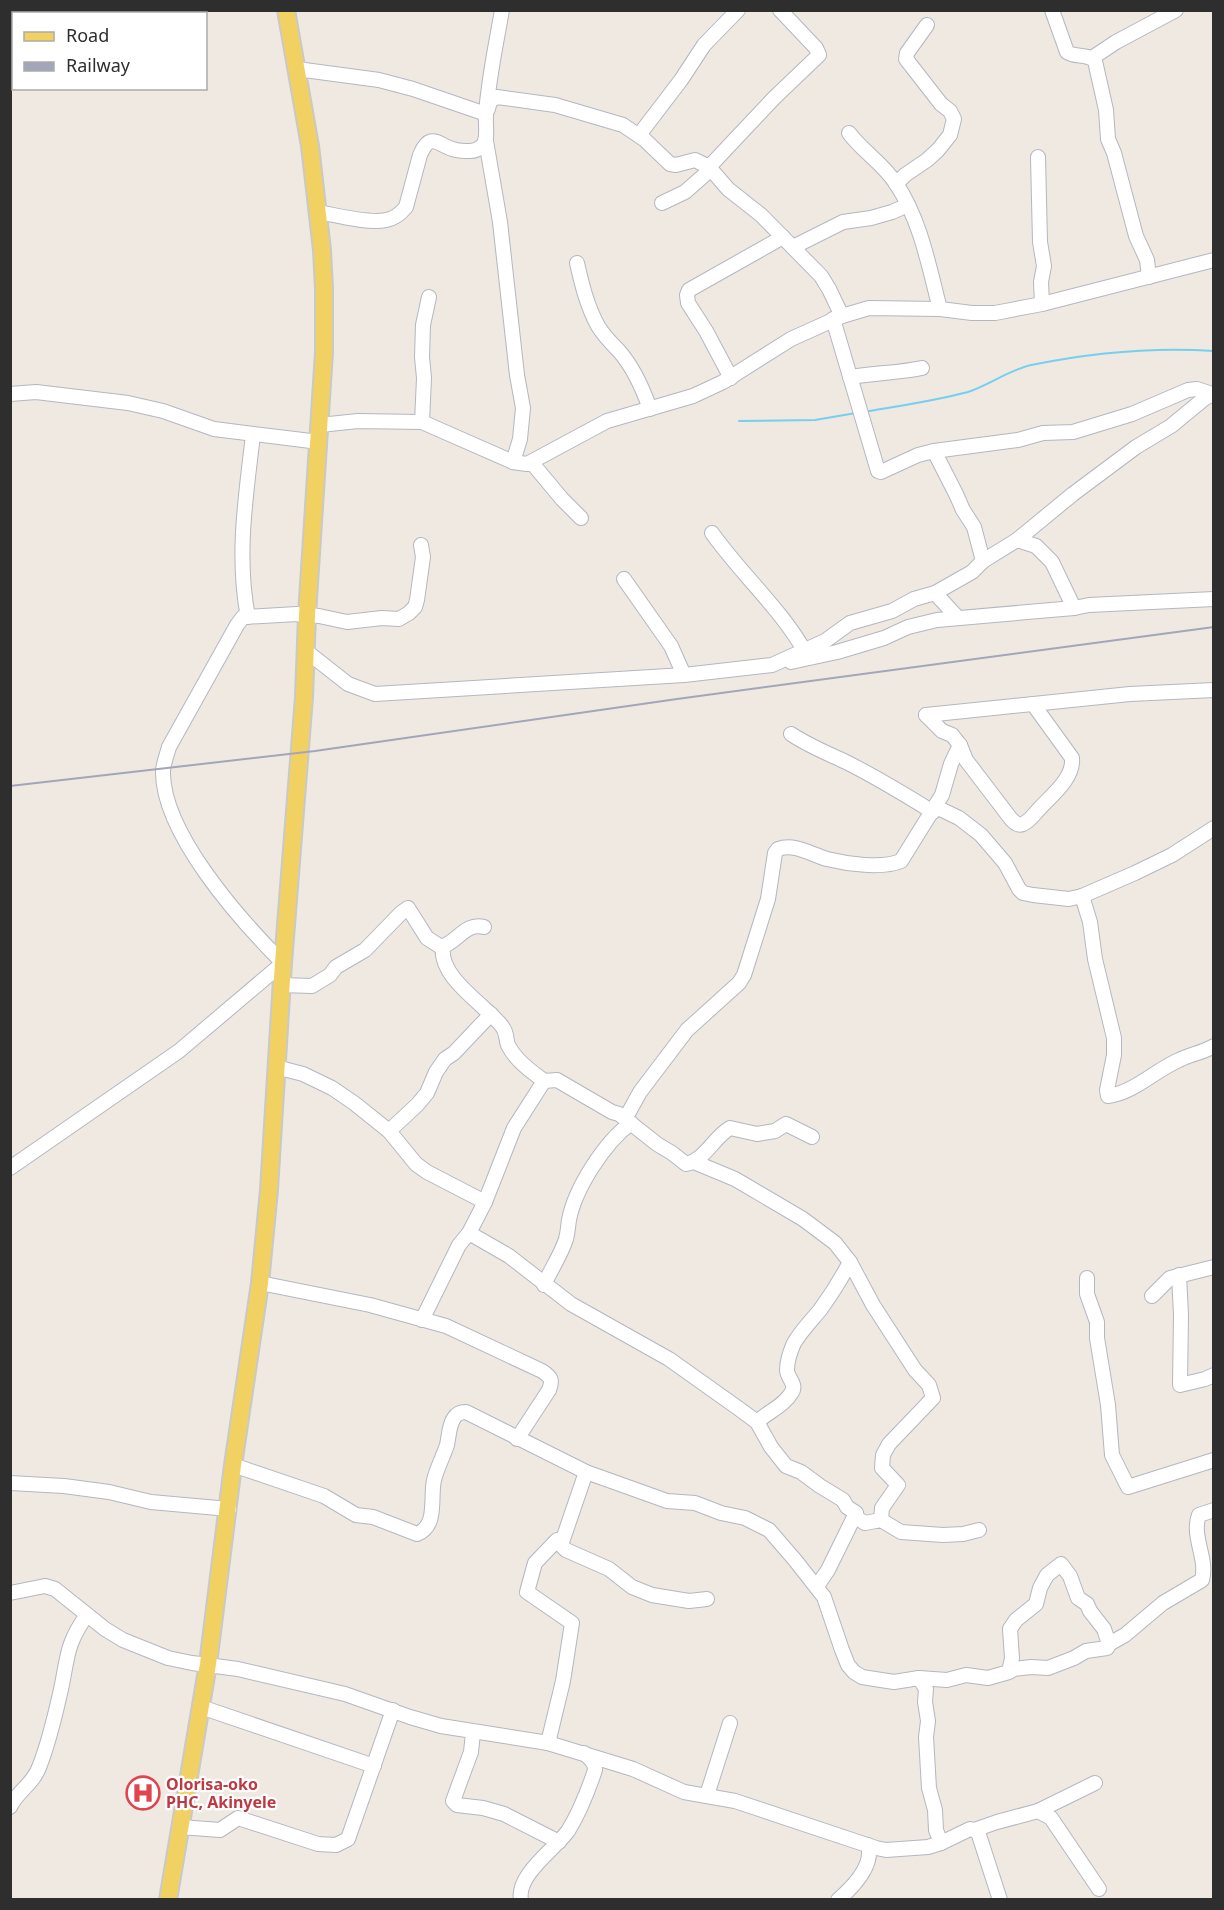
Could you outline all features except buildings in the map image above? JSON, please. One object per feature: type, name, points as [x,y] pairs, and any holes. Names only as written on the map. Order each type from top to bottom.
[{"type":"main road","points":[[168,1899],[208,1664],[233,1465],[260,1283],[269,1190],[281,986],[304,697],[324,352],[324,289],[322,250],[310,146],[286,10]]},
{"type":"street","points":[[502,10],[486,114],[486,141],[500,222],[517,375],[523,408],[520,439],[513,462]]},
{"type":"street","points":[[639,135],[681,80],[704,45],[738,10]]},
{"type":"street","points":[[662,203],[685,192],[774,98],[819,55],[819,51],[780,10]]},
{"type":"street","points":[[1052,10],[1069,54],[1092,58],[1116,42],[1176,10]]},
{"type":"street","points":[[896,184],[938,150],[953,128],[954,119],[950,111],[941,104],[906,59],[907,52],[927,24]]},
{"type":"street","points":[[1092,58],[1095,61],[1102,90],[1109,142],[1136,236],[1147,260],[1149,277]]},
{"type":"street","points":[[297,69],[379,80],[486,114]]},
{"type":"street","points":[[486,114],[493,98],[555,105],[622,125],[639,135],[670,164],[676,165],[694,160],[709,169],[728,189],[761,215],[821,276],[829,289],[838,317],[850,377],[879,472],[918,455],[934,451],[1018,440],[1043,433],[1073,432],[1131,414],[1188,390],[1197,389],[1213,394]]},
{"type":"street","points":[[849,133],[876,159],[896,184],[908,205],[921,236],[940,309]]},
{"type":"street","points":[[318,212],[386,220],[400,214],[406,207],[422,149],[429,142],[439,141],[456,150],[474,151],[486,141]]},
{"type":"street","points":[[1038,158],[1040,242],[1044,266],[1041,282],[1042,304]]},
{"type":"street","points":[[731,378],[688,303],[689,290],[788,242],[843,222],[871,218],[908,205]]},
{"type":"street","points":[[320,425],[358,421],[422,422],[513,462],[527,464],[607,421],[693,396],[731,378],[791,339],[838,317],[869,308],[940,309],[995,313],[1042,304],[1214,260]]},
{"type":"street","points":[[577,263],[591,312],[606,338],[620,353],[633,373],[645,394],[650,410]]},
{"type":"street","points":[[422,422],[423,325],[429,297]]},
{"type":"street","points":[[850,377],[870,373],[905,372],[922,368]]},
{"type":"street","points":[[10,394],[36,392],[128,403],[163,411],[214,429],[319,442]]},
{"type":"street","points":[[772,665],[825,641],[850,624],[892,611],[914,599],[935,593],[972,572],[983,561],[1017,540],[1136,447],[1172,426],[1213,394]]},
{"type":"street","points":[[248,617],[243,594],[243,514],[253,435]]},
{"type":"street","points":[[934,451],[963,510],[974,527],[983,561]]},
{"type":"street","points":[[532,463],[562,500],[581,518]]},
{"type":"street","points":[[712,533],[730,559],[793,630],[804,650]]},
{"type":"street","points":[[1017,540],[1036,546],[1052,562],[1074,608]]},
{"type":"street","points":[[10,1168],[180,1051],[283,963],[243,921],[191,850],[171,806],[163,768],[170,747],[243,617],[307,615],[347,622],[403,617],[415,607],[417,600],[423,557],[421,545]]},
{"type":"street","points":[[624,579],[671,646],[684,675]]},
{"type":"street","points":[[935,593],[958,618]]},
{"type":"street","points":[[306,651],[348,684],[375,694],[684,675],[772,665],[837,652],[884,638],[908,627],[937,620],[1089,605],[1214,599]]},
{"type":"street","points":[[1033,704],[1072,758],[1073,764],[1064,782],[1032,818],[1023,824],[1016,824],[966,760],[960,745],[952,735],[942,731],[926,715],[1130,694],[1214,690]]},
{"type":"street","points":[[791,734],[934,810],[959,818],[981,835],[1005,863],[1023,893],[1069,899],[1082,896],[1172,855],[1214,828]]},
{"type":"street","points":[[544,1285],[560,1255],[577,1196],[586,1178],[627,1120],[640,1092],[687,1030],[739,983],[744,975],[768,899],[775,854],[778,849],[786,846],[828,859],[865,864],[893,864],[901,861],[942,795],[951,764],[960,745]]},
{"type":"street","points":[[1082,896],[1090,922],[1095,959],[1114,1038],[1108,1096],[1120,1094],[1178,1060],[1203,1053],[1214,1046]]},
{"type":"street","points":[[281,986],[312,986],[330,975],[336,967],[365,950],[400,913],[408,908],[427,938],[437,945],[443,946],[466,929],[477,925],[484,927]]},
{"type":"street","points":[[443,946],[442,957],[452,976],[507,1033],[507,1043],[512,1052],[526,1067],[544,1081],[556,1080],[627,1120],[686,1164],[694,1162],[730,1128],[757,1134],[775,1131],[786,1124],[812,1137]]},
{"type":"street","points":[[389,1131],[417,1106],[445,1059],[454,1053],[491,1014]]},
{"type":"street","points":[[276,1067],[303,1074],[332,1088],[389,1131],[416,1164],[484,1202]]},
{"type":"street","points":[[422,1320],[459,1245],[470,1233],[514,1128],[544,1081]]},
{"type":"street","points":[[694,1162],[735,1179],[803,1219],[835,1243],[850,1262],[873,1305],[915,1370],[929,1385],[933,1398],[889,1444],[883,1455],[882,1468],[898,1485],[882,1508],[880,1520]]},
{"type":"street","points":[[470,1233],[509,1256],[571,1304],[669,1359],[757,1422],[771,1447],[786,1466],[801,1472],[843,1500],[856,1513],[857,1518],[865,1523],[880,1520],[901,1532],[943,1535],[979,1530]]},
{"type":"street","points":[[757,1422],[780,1405],[793,1391],[793,1384],[787,1370],[789,1354],[795,1342],[841,1279],[850,1262]]},
{"type":"street","points":[[1152,1296],[1170,1278],[1214,1267]]},
{"type":"street","points":[[1179,1275],[1180,1385],[1214,1375]]},
{"type":"street","points":[[1087,1278],[1087,1294],[1097,1322],[1112,1455],[1128,1487],[1214,1460]]},
{"type":"street","points":[[260,1283],[370,1305],[446,1326],[550,1377],[552,1382],[549,1390],[517,1438]]},
{"type":"street","points":[[233,1465],[324,1496],[356,1515],[373,1517],[417,1534],[425,1530],[429,1524],[434,1479],[455,1416],[460,1412],[466,1412],[586,1472],[667,1501],[694,1503],[721,1513],[745,1518],[769,1530],[824,1597],[842,1650],[854,1672],[862,1677],[894,1682],[919,1678],[937,1681],[966,1675],[988,1678],[1031,1666],[1048,1668],[1086,1652],[1107,1648],[1109,1644],[1125,1635],[1163,1603],[1208,1578],[1203,1565],[1196,1522],[1199,1515],[1214,1510]]},
{"type":"street","points":[[586,1472],[561,1545],[566,1550],[609,1569],[632,1587],[652,1595],[689,1601],[707,1599]]},
{"type":"street","points":[[10,1483],[64,1486],[109,1492],[151,1502],[229,1509]]},
{"type":"street","points":[[817,1586],[828,1570],[856,1513]]},
{"type":"street","points":[[548,1743],[564,1682],[572,1623],[527,1593],[535,1563],[557,1540]]},
{"type":"street","points":[[1009,1672],[1012,1658],[1010,1629],[1012,1624],[1036,1604],[1040,1588],[1047,1575],[1061,1564],[1070,1576],[1078,1598],[1088,1604],[1090,1611],[1104,1629],[1109,1644]]},
{"type":"street","points":[[10,1593],[45,1586],[55,1589],[123,1640],[168,1658],[238,1669],[345,1694],[441,1726],[473,1733],[548,1743],[640,1772],[684,1792],[707,1795],[769,1811],[886,1850],[928,1847],[941,1843],[970,1829],[975,1830],[1038,1811],[1095,1783]]},
{"type":"street","points":[[10,1806],[36,1776],[59,1697],[68,1649],[75,1631],[87,1615]]},
{"type":"street","points":[[919,1678],[926,1689],[929,1788],[935,1810],[936,1830],[941,1843]]},
{"type":"street","points":[[201,1707],[374,1766]]},
{"type":"street","points":[[180,1827],[220,1830],[238,1818],[318,1844],[336,1845],[348,1839],[393,1710]]},
{"type":"street","points":[[707,1795],[730,1723]]},
{"type":"street","points":[[473,1733],[471,1752],[453,1801],[457,1805],[504,1814],[559,1842]]},
{"type":"street","points":[[520,1899],[521,1889],[538,1861],[559,1842],[568,1830],[594,1773],[595,1764],[584,1754]]},
{"type":"street","points":[[1038,1811],[1051,1818],[1099,1889]]},
{"type":"street","points":[[975,1830],[978,1832],[1000,1899]]},
{"type":"street","points":[[838,1899],[847,1892],[862,1872],[869,1857],[868,1845]]},
{"type":"waterway","points":[[864,412],[968,392],[1023,367],[1053,361],[1099,354],[1145,351],[1214,351]]},
{"type":"waterway","points":[[739,421],[815,420],[856,413]]},
{"type":"railway","points":[[10,786],[315,751],[677,699],[1214,627]]},
{"type":"place","name":"Olorisa-oko PHC, Akinyele","points":[[143,1793]]}]
